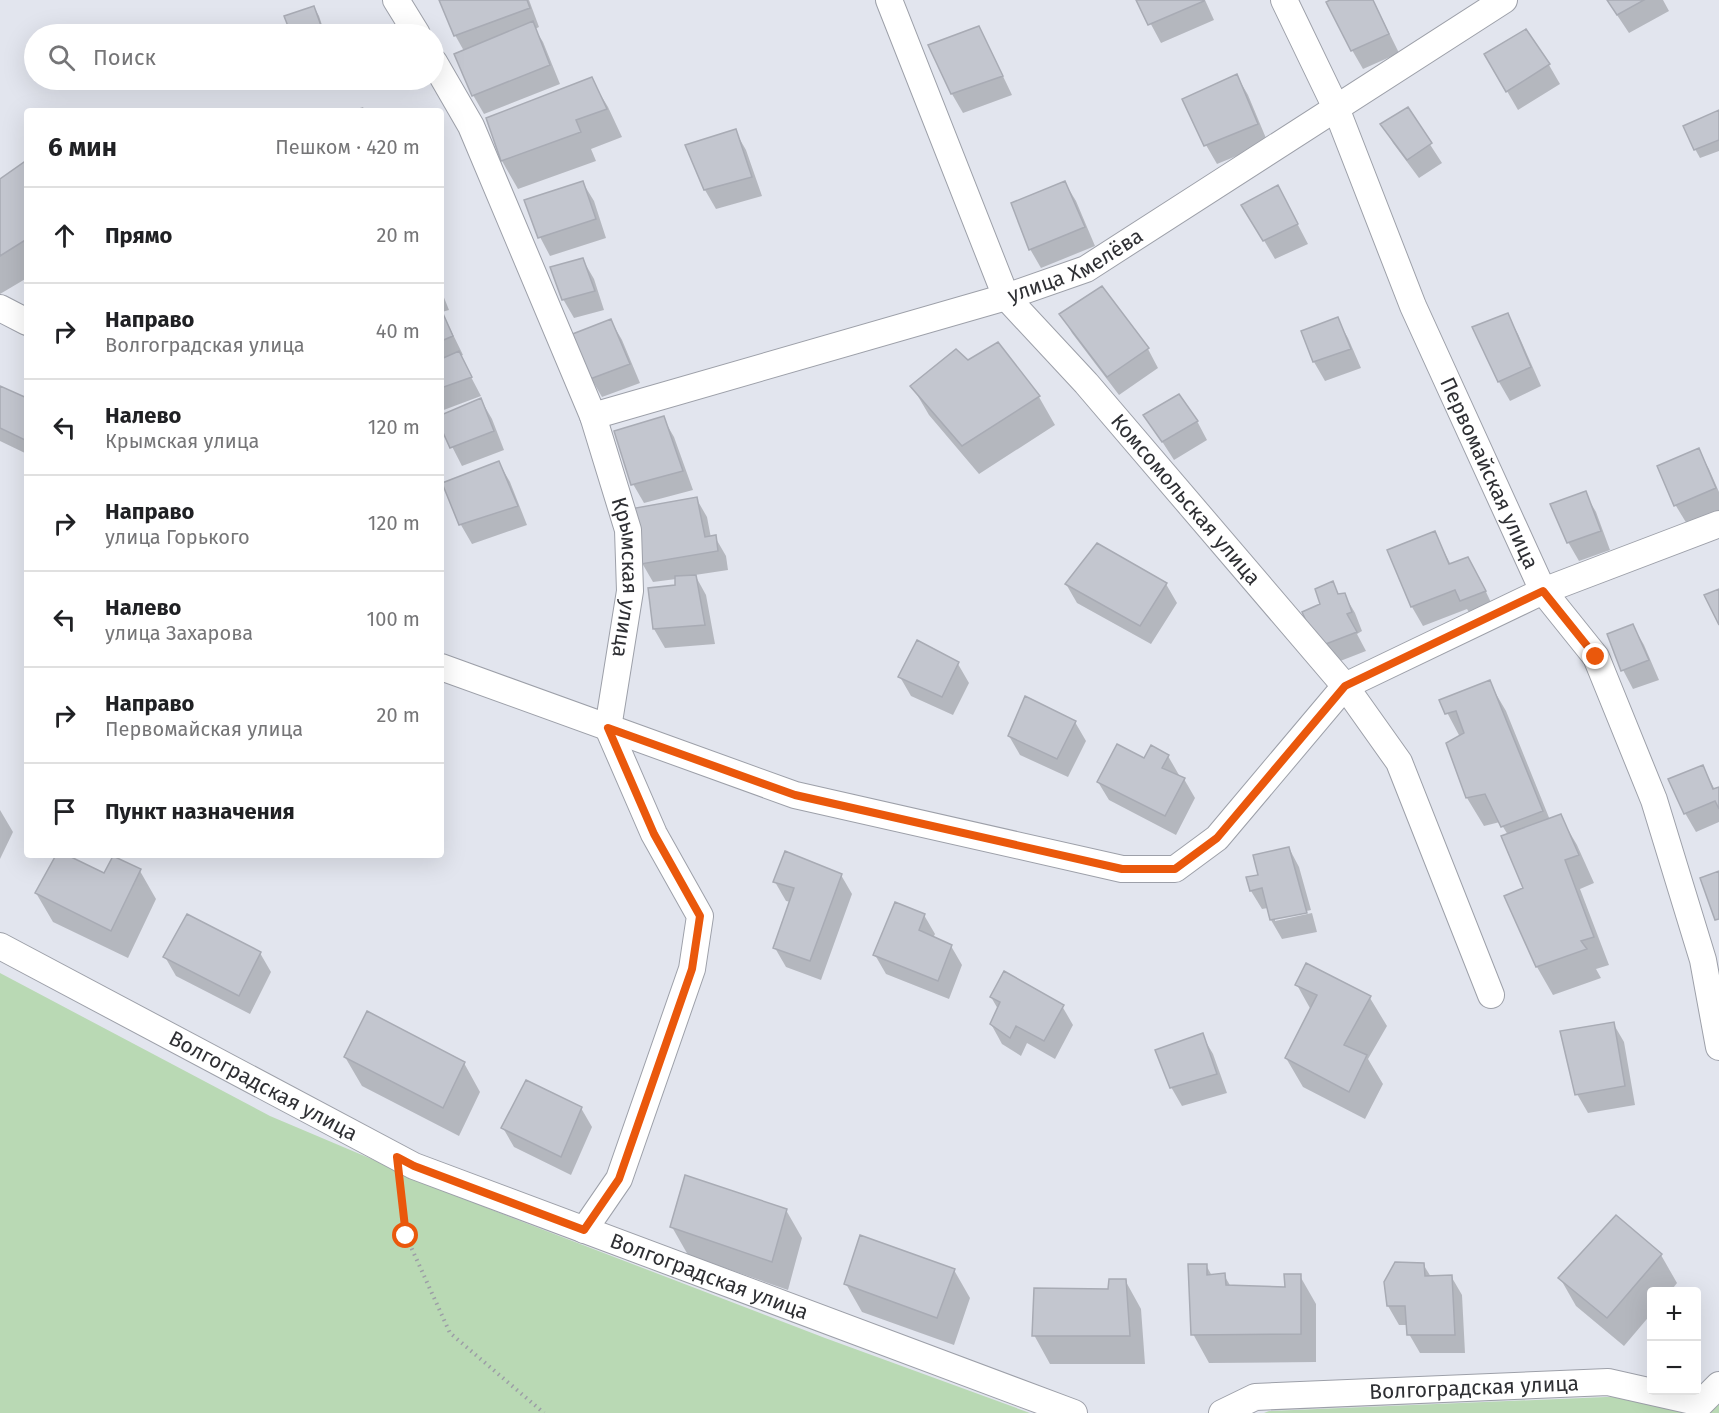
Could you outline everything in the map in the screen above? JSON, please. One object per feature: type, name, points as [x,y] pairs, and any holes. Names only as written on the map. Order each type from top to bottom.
[{"type":"street","points":[[396,0],[411,24]]},
{"type":"street","name":"Комсомольская улица","points":[[889,0],[1006,297],[1086,383],[1345,686],[1399,762],[1491,995]]},
{"type":"street","name":"Первомайская улица","points":[[1284,0],[1336,108],[1413,306],[1543,591],[1596,657],[1654,800],[1703,960],[1719,1047]]},
{"type":"street","name":"улица Хмелёва","points":[[592,416],[1006,297],[1086,269],[1504,0]]},
{"type":"street","name":"Крымская улица","points":[[444,80],[471,126],[592,416],[628,530],[630,591],[608,728]]},
{"type":"street","points":[[0,308],[24,320]]},
{"type":"street","points":[[444,668],[795,795],[1122,869],[1175,869],[1217,838],[1345,686],[1543,591],[1719,524]]},
{"type":"street","points":[[584,1230],[619,1179],[692,969],[700,916],[654,834],[608,728]]},
{"type":"street","name":"Волгоградская улица","points":[[0,946],[414,1166],[1074,1413]]},
{"type":"street","name":"Волгоградская улица","points":[[1222,1413],[1255,1397],[1608,1382],[1701,1404],[1719,1385]]},
{"type":"path","points":[[397,1157],[406,1236],[450,1333],[544,1413]]},
{"type":"green space","points":[[0,973],[270,1116],[492,1210],[825,1338],[1030,1413],[0,1413]]},
{"type":"green space","points":[[1606,1397],[1719,1399],[1719,1413],[1264,1413],[1269,1411]]},
{"type":"building","points":[[439,0],[527,0],[530,8],[454,36]]},
{"type":"building","points":[[1136,0],[1204,0],[1204,1],[1148,25]]},
{"type":"building","points":[[1330,0],[1373,0],[1389,34],[1351,51],[1326,2]]},
{"type":"building","points":[[1607,0],[1644,0],[1617,15]]},
{"type":"building","points":[[314,6],[320,24],[287,24],[284,16]]},
{"type":"building","points":[[533,21],[550,65],[472,96],[454,54]]},
{"type":"building","points":[[979,26],[1003,76],[951,94],[928,45]]},
{"type":"building","points":[[1526,29],[1550,64],[1506,92],[1484,54]]},
{"type":"building","points":[[1237,74],[1258,124],[1204,146],[1182,99]]},
{"type":"building","points":[[592,77],[607,109],[576,120],[581,132],[501,161],[486,118]]},
{"type":"building","points":[[1408,107],[1432,143],[1407,160],[1380,124]]},
{"type":"building","points":[[1719,110],[1719,140],[1694,150],[1683,126]]},
{"type":"building","points":[[736,129],[752,177],[704,190],[685,145]]},
{"type":"building","points":[[24,162],[24,241],[0,256],[0,179]]},
{"type":"building","points":[[583,181],[596,219],[538,238],[524,200]]},
{"type":"building","points":[[1065,181],[1085,227],[1029,250],[1011,203]]},
{"type":"building","points":[[1278,185],[1298,224],[1263,241],[1241,205]]},
{"type":"building","points":[[583,258],[595,291],[562,300],[550,267]]},
{"type":"building","points":[[1102,286],[1149,348],[1107,377],[1059,314]]},
{"type":"building","points":[[1508,313],[1531,367],[1498,382],[1472,327]]},
{"type":"building","points":[[444,316],[453,336],[444,340]]},
{"type":"building","points":[[1338,317],[1351,349],[1313,362],[1301,331]]},
{"type":"building","points":[[611,319],[630,364],[590,379],[570,335]]},
{"type":"building","points":[[998,342],[1040,396],[962,446],[910,386],[956,349],[968,360]]},
{"type":"building","points":[[459,351],[472,377],[444,387],[444,358]]},
{"type":"building","points":[[0,386],[24,397],[24,440],[0,428]]},
{"type":"building","points":[[1179,394],[1198,421],[1162,442],[1143,415]]},
{"type":"building","points":[[481,398],[494,431],[450,448],[444,435],[444,414]]},
{"type":"building","points":[[664,416],[683,471],[631,485],[614,431]]},
{"type":"building","points":[[1699,448],[1716,488],[1674,506],[1657,466]]},
{"type":"building","points":[[499,461],[518,506],[459,525],[444,488],[444,482]]},
{"type":"building","points":[[1586,491],[1601,531],[1567,543],[1550,504]]},
{"type":"building","points":[[697,497],[705,537],[716,535],[718,551],[641,564],[630,509]]},
{"type":"building","points":[[1435,531],[1449,564],[1468,557],[1486,591],[1460,601],[1455,590],[1411,607],[1387,550]]},
{"type":"building","points":[[1097,543],[1167,583],[1140,626],[1065,584]]},
{"type":"building","points":[[696,575],[705,625],[653,629],[648,588],[675,585],[675,576]]},
{"type":"building","points":[[1333,581],[1338,594],[1345,593],[1352,612],[1347,614],[1357,632],[1318,647],[1302,612],[1320,604],[1315,589]]},
{"type":"building","points":[[1719,589],[1719,625],[1704,595]]},
{"type":"building","points":[[1633,624],[1649,660],[1621,671],[1607,634]]},
{"type":"building","points":[[917,640],[959,662],[942,697],[898,677]]},
{"type":"building","points":[[1490,680],[1543,811],[1501,827],[1485,794],[1466,798],[1446,743],[1464,733],[1456,711],[1445,714],[1439,700]]},
{"type":"building","points":[[1025,696],[1076,721],[1057,759],[1008,736]]},
{"type":"building","points":[[1117,744],[1144,758],[1151,745],[1169,755],[1162,768],[1185,778],[1165,816],[1097,782]]},
{"type":"building","points":[[1703,765],[1713,789],[1719,787],[1719,809],[1715,801],[1684,814],[1668,779]]},
{"type":"building","points":[[1561,814],[1579,855],[1565,860],[1594,937],[1581,941],[1587,949],[1536,967],[1504,896],[1523,888],[1501,836]]},
{"type":"building","points":[[1289,847],[1307,913],[1270,920],[1262,888],[1250,891],[1246,877],[1258,875],[1253,855]]},
{"type":"building","points":[[785,851],[842,874],[810,961],[773,948],[794,888],[773,882]]},
{"type":"building","points":[[54,858],[73,858],[104,873],[112,858],[117,858],[141,869],[111,931],[35,893]]},
{"type":"building","points":[[1719,871],[1719,919],[1715,920],[1700,878]]},
{"type":"building","points":[[895,902],[925,914],[919,930],[952,945],[938,981],[873,955]]},
{"type":"building","points":[[187,914],[261,952],[239,996],[163,957]]},
{"type":"building","points":[[1306,963],[1371,996],[1344,1045],[1367,1055],[1349,1092],[1285,1058],[1317,995],[1295,985]]},
{"type":"building","points":[[1004,971],[1064,1005],[1044,1041],[1016,1026],[1010,1038],[990,1024],[1000,1002],[990,997]]},
{"type":"building","points":[[367,1011],[465,1062],[443,1108],[344,1057]]},
{"type":"building","points":[[1614,1022],[1625,1086],[1575,1095],[1560,1031]]},
{"type":"building","points":[[1203,1033],[1217,1074],[1170,1088],[1155,1050]]},
{"type":"building","points":[[526,1080],[582,1107],[561,1157],[501,1128]]},
{"type":"building","points":[[685,1175],[787,1209],[772,1262],[670,1227]]},
{"type":"building","points":[[1616,1215],[1662,1254],[1607,1318],[1558,1278]]},
{"type":"building","points":[[860,1235],[955,1269],[937,1318],[844,1284]]},
{"type":"building","points":[[1395,1262],[1424,1263],[1425,1276],[1452,1275],[1455,1335],[1407,1335],[1405,1306],[1387,1306],[1384,1282]]},
{"type":"building","points":[[1188,1264],[1207,1264],[1207,1275],[1225,1273],[1226,1285],[1285,1287],[1284,1274],[1301,1274],[1301,1334],[1191,1335]]},
{"type":"building","points":[[1109,1279],[1126,1279],[1130,1336],[1032,1336],[1034,1288],[1108,1289]]},
{"type":"route","points":[[406,1236],[397,1157],[414,1166],[584,1230],[619,1179],[692,969],[700,916],[654,834],[608,728],[795,795],[1122,869],[1175,869],[1217,838],[1345,686],[1543,591],[1596,657]]}]
